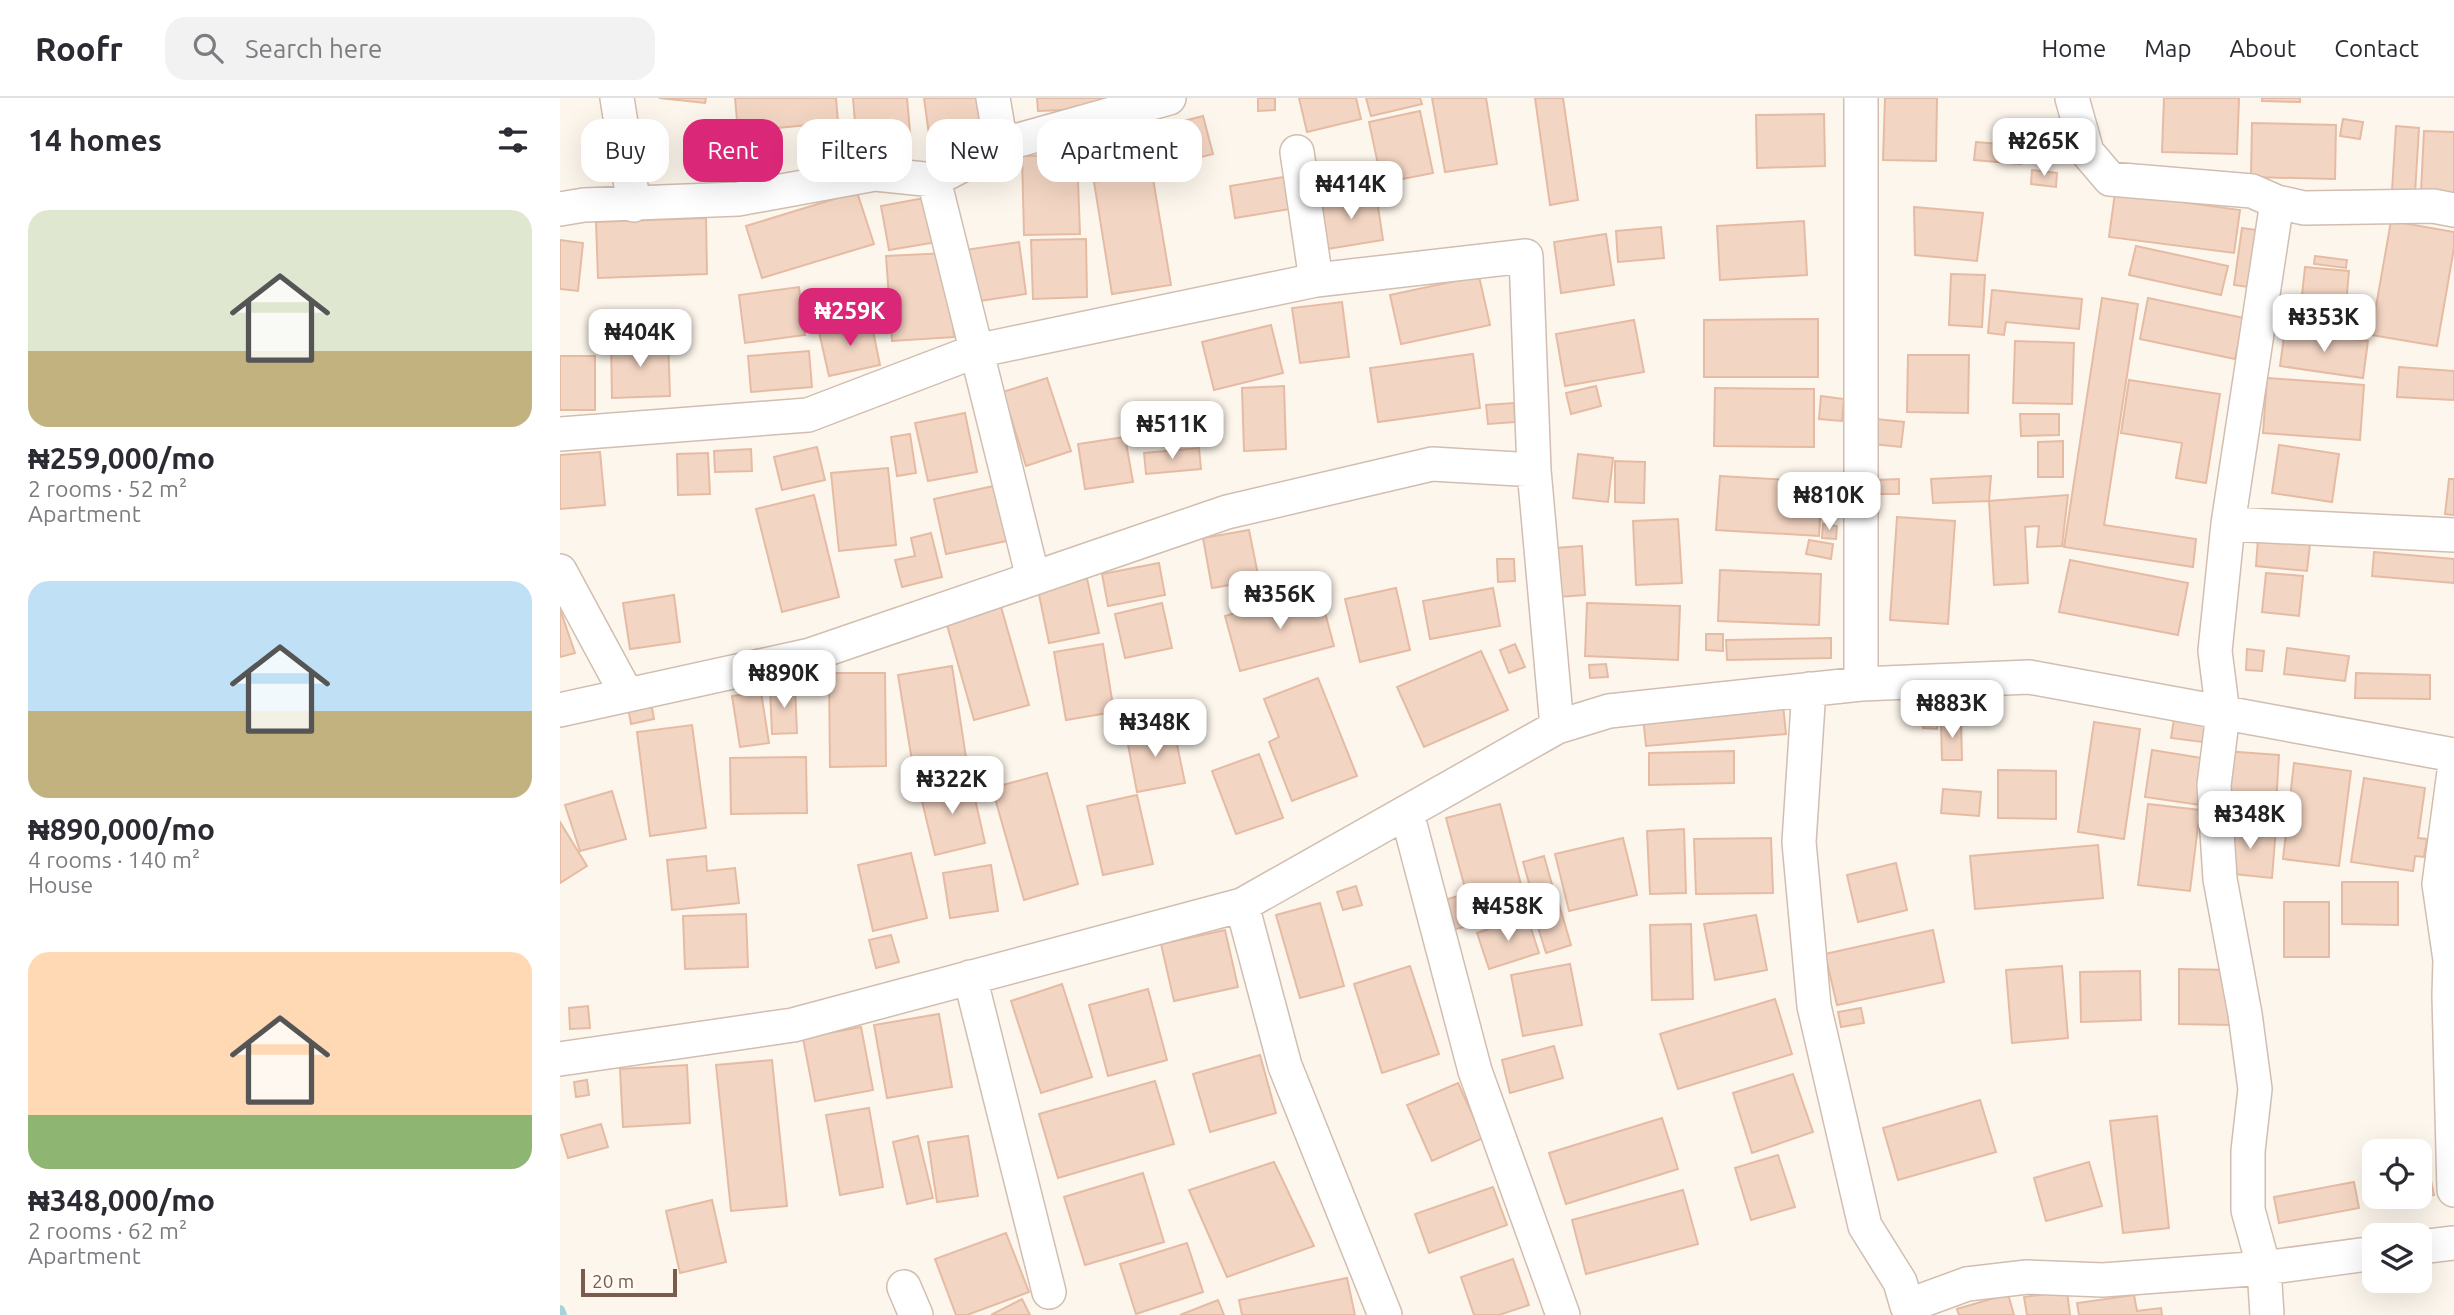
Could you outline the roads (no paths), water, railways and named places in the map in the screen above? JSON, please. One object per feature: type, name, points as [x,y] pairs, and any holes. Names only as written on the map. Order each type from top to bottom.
[{"type":"street","points":[[617,98],[634,205]]},
{"type":"street","points":[[993,98],[997,119]]},
{"type":"street","points":[[1023,139],[1169,98]]},
{"type":"street","points":[[1861,98],[1861,684]]},
{"type":"street","points":[[2072,98],[2087,152],[2110,179],[2252,191],[2277,202],[2304,208],[2433,206],[2454,210]]},
{"type":"street","points":[[1297,152],[1316,280]]},
{"type":"street","points":[[560,209],[584,205],[738,200],[875,174],[926,179]]},
{"type":"street","points":[[934,182],[1033,579]]},
{"type":"street","points":[[2267,1315],[2263,1268],[2248,1210],[2248,1151],[2255,1089],[2245,1014],[2220,879],[2214,785],[2223,714],[2215,651],[2228,524],[2277,202]]},
{"type":"street","points":[[560,434],[808,415],[976,351],[1316,280],[1526,256],[1534,470],[1557,727]]},
{"type":"street","points":[[560,710],[810,655],[1227,512],[1432,464],[1534,470]]},
{"type":"street","points":[[2228,524],[2454,535]]},
{"type":"street","points":[[560,571],[627,695]]},
{"type":"street","points":[[560,1059],[793,1025],[1242,905],[1557,727],[1609,711],[1861,684],[2029,677],[2454,755]]},
{"type":"street","points":[[1809,690],[1798,842],[1814,1006],[1865,1226],[1899,1282],[1908,1311],[1967,1284],[2027,1277],[2103,1280],[2263,1268],[2362,1255]]},
{"type":"street","points":[[2454,772],[2439,884],[2450,960],[2454,1190]]},
{"type":"street","points":[[1407,813],[1475,1071],[1563,1315]]},
{"type":"street","points":[[1242,905],[1285,1066],[1385,1315]]},
{"type":"street","points":[[970,977],[1049,1292]]},
{"type":"street","points":[[2432,1246],[2454,1243]]},
{"type":"waterway","points":[[560,1310],[562,1315]]}]
